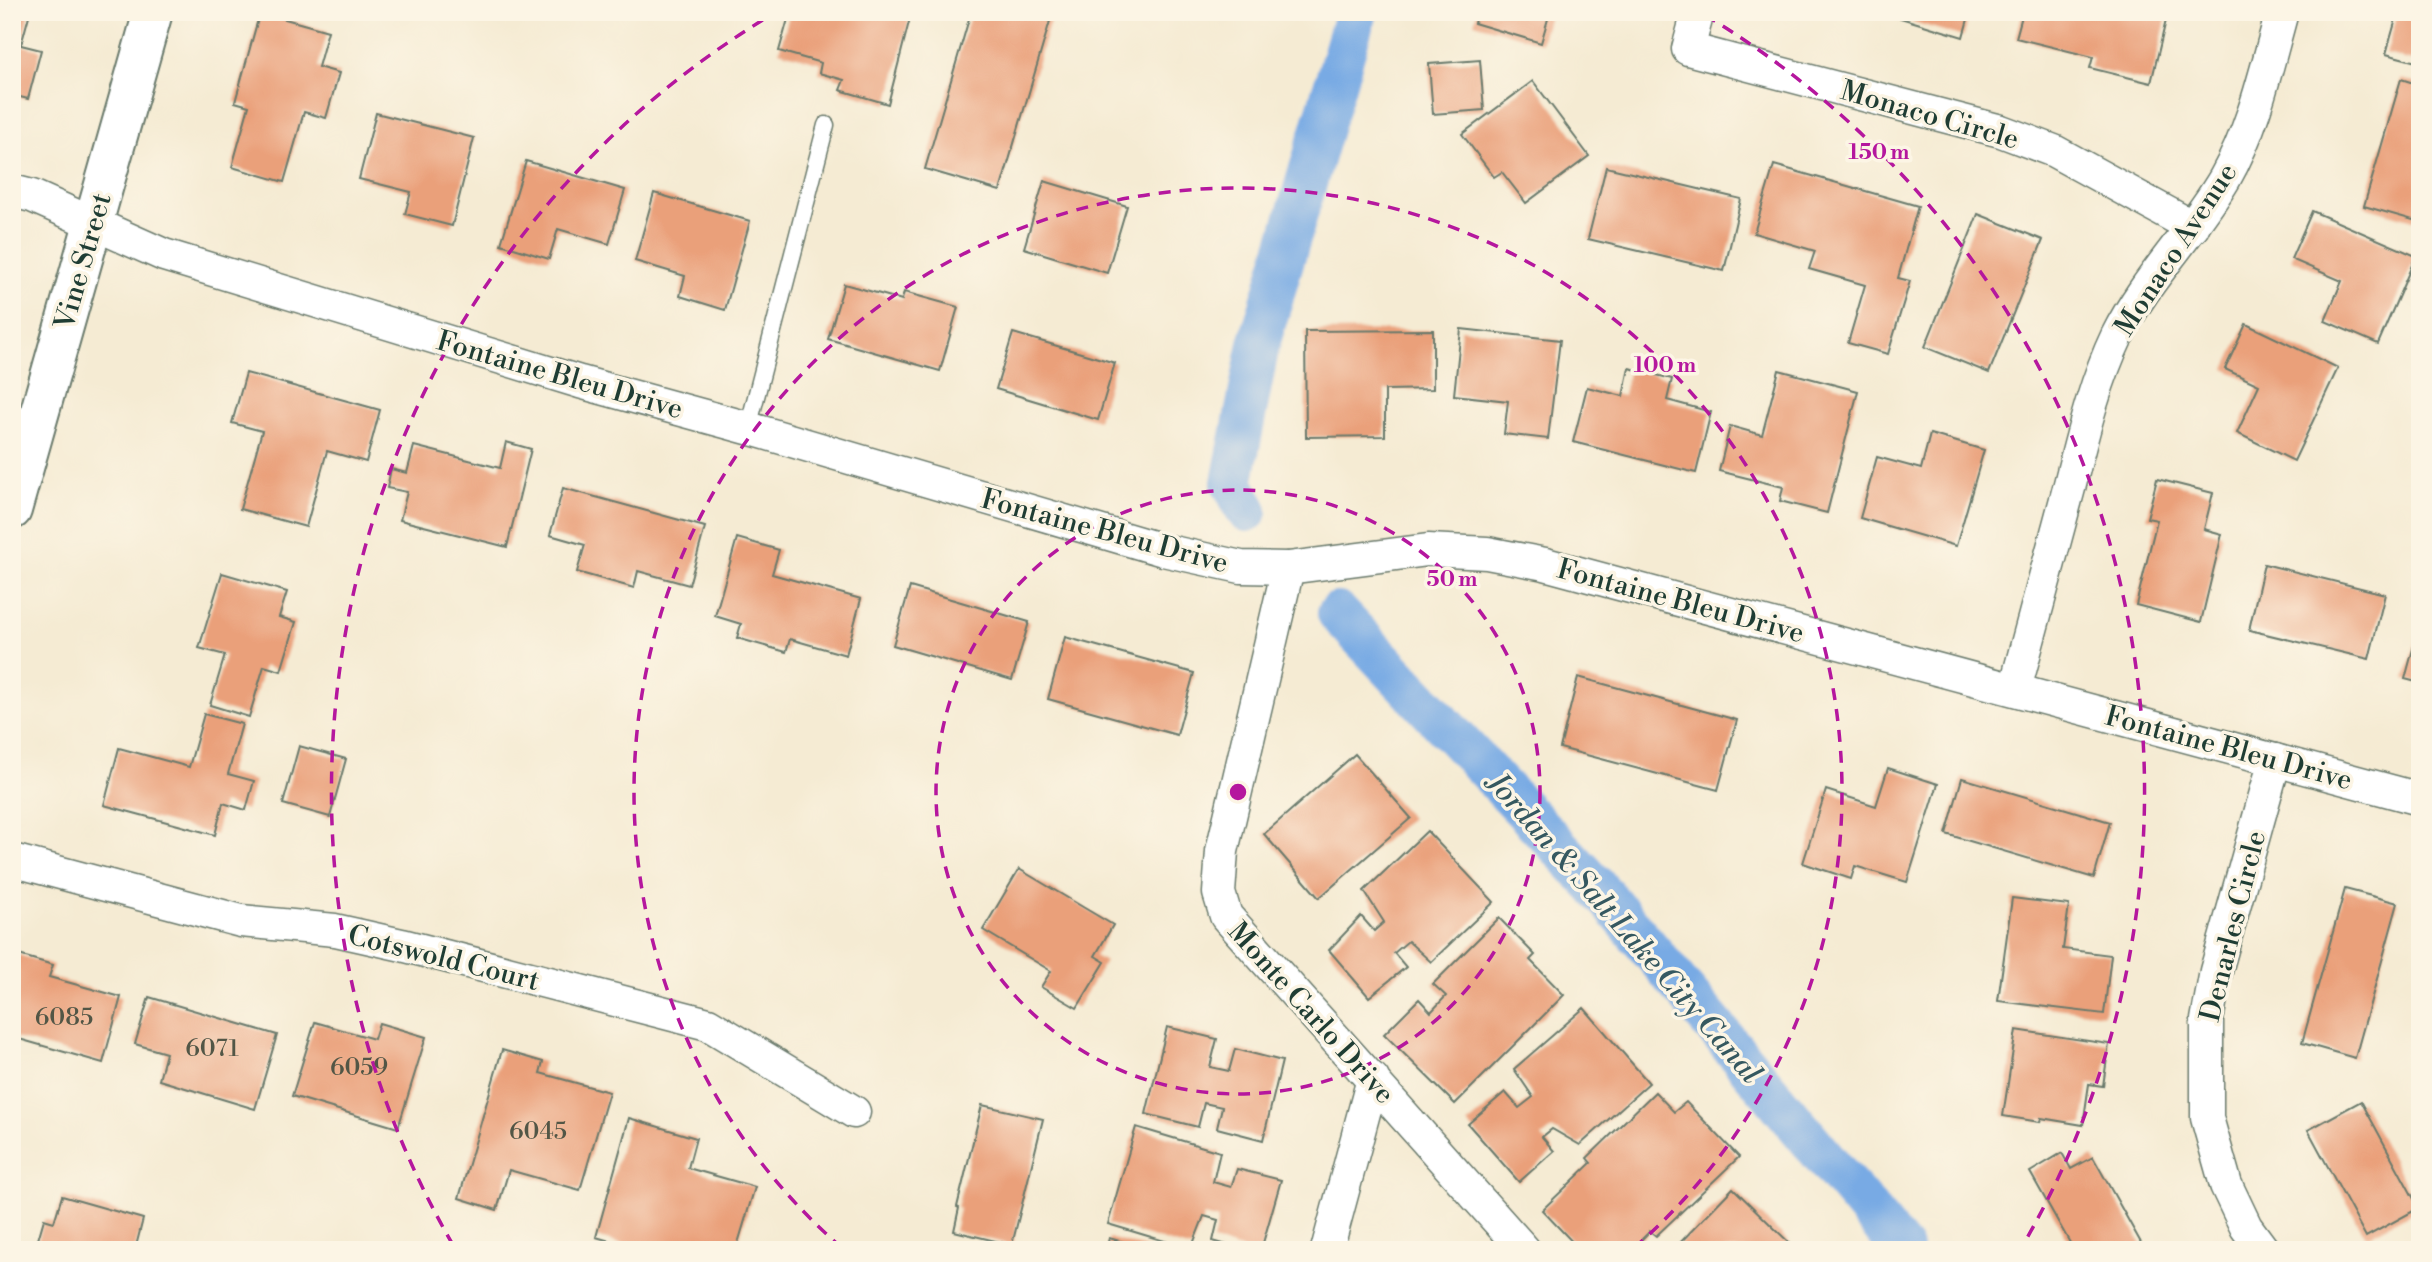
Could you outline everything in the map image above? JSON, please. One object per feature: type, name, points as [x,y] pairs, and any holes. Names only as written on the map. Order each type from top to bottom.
[{"type":"street","name":"Vine Street","points":[[12,510],[153,12]]},
{"type":"street","name":"Monaco Circle","points":[[1698,12],[1688,49],[2001,131],[2054,151],[2193,227]]},
{"type":"street","name":"Monaco Avenue","points":[[2015,688],[2096,386],[2132,310],[2193,227],[2225,178],[2241,147],[2282,12]]},
{"type":"street","name":"Fontaine Bleu Drive","points":[[12,191],[32,196],[164,255],[580,382],[748,428],[1163,550],[1241,568],[1288,568],[1428,550],[1488,553],[1545,564],[2015,688],[2420,799]]},
{"type":"street","name":"Monte Carlo Drive","points":[[1288,568],[1222,851],[1219,893],[1226,916],[1524,1250]]},
{"type":"street","name":"Denarles Circle","points":[[2263,1250],[2246,1227],[2226,1185],[2207,1118],[2206,1031],[2216,971],[2275,760]]},
{"type":"street","name":"Cotswold Court","points":[[12,860],[241,921],[335,930],[708,1024],[854,1112]]},
{"type":"street","points":[[1327,1250],[1373,1079]]},
{"type":"lane","points":[[748,428],[826,125]]},
{"type":"building","points":[[12,12],[30,12],[21,45],[41,50],[28,99],[12,95]]},
{"type":"building","points":[[260,12],[328,31],[318,67],[339,73],[326,118],[304,112],[284,182],[232,167],[249,106],[235,102]]},
{"type":"building","points":[[790,12],[891,12],[910,18],[888,104],[840,90],[844,80],[819,73],[821,63],[779,51]]},
{"type":"building","points":[[971,12],[1021,12],[1050,21],[1000,191],[925,169]]},
{"type":"building","points":[[1477,12],[1550,12],[1541,43],[1474,23]]},
{"type":"building","points":[[1881,12],[1970,12],[1963,37]]},
{"type":"building","points":[[2023,12],[2168,12],[2151,83],[2090,68],[2093,57],[2016,38]]},
{"type":"building","points":[[2398,12],[2420,12],[2420,63],[2386,54]]},
{"type":"building","points":[[1480,60],[1484,110],[1433,114],[1429,64]]},
{"type":"building","points":[[2401,79],[2420,85],[2420,222],[2364,206]]},
{"type":"building","points":[[1533,81],[1589,156],[1526,203],[1502,172],[1494,177],[1462,134]]},
{"type":"building","points":[[376,113],[474,138],[452,226],[405,214],[411,192],[359,179]]},
{"type":"building","points":[[526,161],[625,190],[609,244],[558,229],[549,259],[501,244]]},
{"type":"building","points":[[1774,165],[1918,206],[1898,278],[1910,281],[1888,354],[1848,343],[1865,285],[1809,269],[1815,251],[1754,233]]},
{"type":"building","points":[[1606,167],[1741,199],[1724,271],[1588,239]]},
{"type":"building","points":[[1044,181],[1127,206],[1107,273],[1024,248]]},
{"type":"building","points":[[654,193],[750,221],[725,310],[680,296],[685,276],[635,261]]},
{"type":"building","points":[[2312,211],[2416,256],[2378,344],[2325,321],[2342,281],[2291,259]]},
{"type":"building","points":[[1978,214],[2043,240],[1989,373],[1925,347]]},
{"type":"building","points":[[844,284],[902,300],[904,292],[958,307],[940,371],[828,339]]},
{"type":"building","points":[[2246,324],[2338,368],[2294,461],[2237,433],[2259,385],[2225,369]]},
{"type":"building","points":[[1461,329],[1560,340],[1548,439],[1504,434],[1508,401],[1454,395]]},
{"type":"building","points":[[1433,330],[1433,389],[1385,390],[1385,436],[1306,437],[1305,331]]},
{"type":"building","points":[[1013,333],[1115,363],[1098,420],[996,389]]},
{"type":"building","points":[[1629,368],[1672,379],[1667,400],[1711,412],[1696,473],[1573,442],[1587,387],[1623,396]]},
{"type":"building","points":[[1779,370],[1858,391],[1827,513],[1780,501],[1783,487],[1719,471],[1730,426],[1762,435]]},
{"type":"building","points":[[246,373],[380,410],[366,462],[327,451],[306,527],[240,509],[262,431],[232,423]]},
{"type":"building","points":[[1930,434],[1984,450],[1956,546],[1860,518],[1877,457],[1921,469]]},
{"type":"building","points":[[506,442],[531,449],[507,547],[400,520],[407,492],[387,488],[391,469],[407,473],[414,446],[500,468]]},
{"type":"building","points":[[2157,479],[2213,493],[2204,529],[2222,534],[2201,622],[2136,605],[2157,520],[2147,518]]},
{"type":"building","points":[[563,488],[705,527],[689,585],[638,571],[634,588],[577,572],[585,545],[550,535]]},
{"type":"building","points":[[737,538],[779,550],[772,574],[861,599],[846,655],[790,639],[786,652],[737,638],[741,624],[715,616]]},
{"type":"building","points":[[2264,564],[2385,594],[2369,659],[2249,630]]},
{"type":"building","points":[[222,573],[287,592],[279,617],[296,622],[281,671],[264,666],[249,717],[210,705],[225,655],[199,648]]},
{"type":"building","points":[[910,587],[1029,622],[1012,680],[893,645]]},
{"type":"building","points":[[2420,627],[2420,683],[2405,679]]},
{"type":"building","points":[[1065,637],[1194,673],[1177,735],[1048,699]]},
{"type":"building","points":[[1578,677],[1737,720],[1718,790],[1560,748]]},
{"type":"building","points":[[204,714],[242,724],[228,774],[254,781],[246,810],[223,803],[215,835],[104,805],[119,748],[189,767]]},
{"type":"building","points":[[299,746],[346,759],[330,817],[283,804]]},
{"type":"building","points":[[1355,754],[1411,818],[1319,898],[1264,834]]},
{"type":"building","points":[[1888,768],[1938,784],[1907,882],[1855,866],[1851,879],[1803,863],[1826,790],[1876,806]]},
{"type":"building","points":[[1962,778],[2110,822],[2094,878],[1946,834]]},
{"type":"building","points":[[1427,831],[1494,902],[1431,962],[1408,941],[1394,953],[1406,967],[1369,997],[1329,950],[1361,916],[1374,931],[1384,922],[1364,891]]},
{"type":"building","points":[[1019,869],[1113,925],[1095,956],[1105,962],[1077,1008],[1041,987],[1051,971],[983,930]]},
{"type":"building","points":[[2345,889],[2398,903],[2355,1058],[2302,1043]]},
{"type":"building","points":[[2012,898],[2069,905],[2063,949],[2111,955],[2104,1014],[1998,1001]]},
{"type":"building","points":[[1499,918],[1535,955],[1530,960],[1564,995],[1455,1104],[1384,1034],[1419,999],[1431,1012],[1446,996],[1433,984]]},
{"type":"building","points":[[12,953],[53,965],[49,977],[121,997],[103,1063],[12,1037]]},
{"type":"building","points":[[149,997],[277,1035],[255,1109],[159,1080],[166,1053],[135,1044]]},
{"type":"building","points":[[1584,1008],[1649,1083],[1580,1145],[1552,1129],[1542,1137],[1554,1151],[1519,1182],[1468,1124],[1505,1092],[1519,1108],[1533,1097],[1514,1069]]},
{"type":"building","points":[[315,1022],[374,1039],[379,1023],[426,1037],[398,1128],[292,1096]]},
{"type":"building","points":[[1167,1027],[1217,1039],[1210,1067],[1229,1071],[1235,1049],[1282,1061],[1263,1140],[1217,1128],[1222,1107],[1204,1103],[1198,1127],[1146,1114]]},
{"type":"building","points":[[2016,1030],[2109,1044],[2103,1086],[2089,1084],[2083,1125],[2041,1118],[2040,1122],[2003,1116]]},
{"type":"building","points":[[502,1050],[543,1062],[540,1073],[609,1092],[580,1190],[509,1170],[497,1210],[459,1198]]},
{"type":"building","points":[[1655,1092],[1674,1112],[1686,1102],[1739,1157],[1656,1236],[1650,1231],[1631,1250],[1580,1250],[1542,1210],[1591,1163],[1587,1158]]},
{"type":"building","points":[[2361,1101],[2419,1208],[2366,1237],[2308,1130]]},
{"type":"building","points":[[982,1105],[1043,1119],[1012,1245],[954,1231],[959,1208],[957,1207]]},
{"type":"building","points":[[629,1118],[696,1138],[688,1168],[755,1187],[736,1250],[641,1250],[596,1237]]},
{"type":"building","points":[[1136,1127],[1220,1152],[1213,1182],[1231,1187],[1237,1169],[1281,1180],[1261,1250],[1244,1250],[1213,1241],[1218,1220],[1204,1216],[1191,1249],[1108,1224]]},
{"type":"building","points":[[2062,1153],[2071,1169],[2093,1157],[2145,1250],[2074,1250],[2030,1172]]},
{"type":"building","points":[[1733,1188],[1774,1228],[1797,1250],[1673,1250]]},
{"type":"building","points":[[62,1196],[143,1219],[135,1250],[35,1250],[44,1219],[54,1222]]},
{"type":"building","points":[[1109,1238],[1149,1249],[1149,1250],[1106,1250]]},
{"type":"building","points":[[832,1245],[832,1250],[792,1250],[792,1248]]},
{"type":"waterway","name":"Jordan & Salt Lake City Canal","points":[[1247,511],[1232,483],[1259,344],[1356,12]]},
{"type":"waterway","name":"Jordan & Salt Lake City Canal","points":[[1338,613],[1606,897],[1902,1250]]}]
